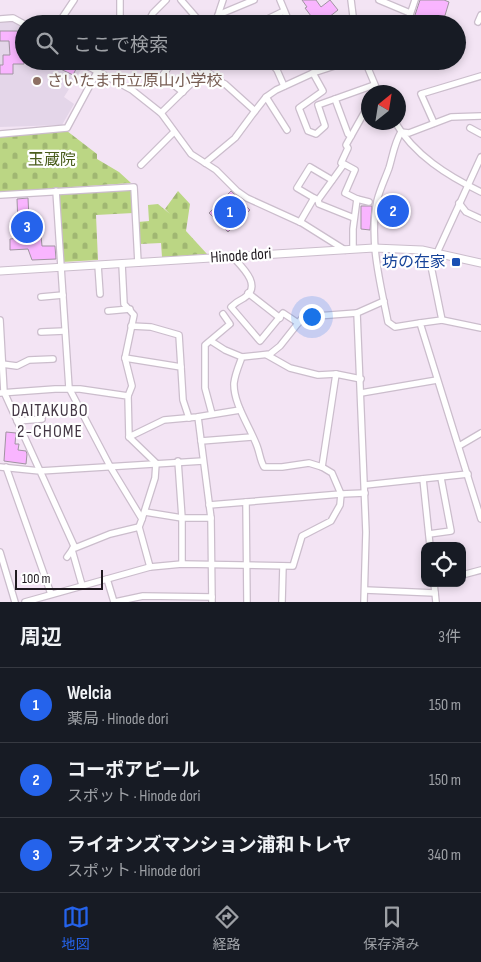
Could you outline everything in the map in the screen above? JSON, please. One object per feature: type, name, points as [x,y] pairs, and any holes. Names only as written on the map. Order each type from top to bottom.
[{"type":"street","points":[[64,15],[74,0]]},
{"type":"street","points":[[120,0],[120,15]]},
{"type":"street","points":[[152,15],[166,0]]},
{"type":"street","points":[[181,0],[194,15]]},
{"type":"street","points":[[218,15],[223,0]]},
{"type":"street","points":[[220,15],[254,0]]},
{"type":"street","points":[[280,0],[286,15]]},
{"type":"street","points":[[351,0],[353,15]]},
{"type":"street","points":[[378,0],[410,14],[414,0]]},
{"type":"street","points":[[276,15],[284,11]]},
{"type":"street","points":[[478,22],[481,15]]},
{"type":"street","points":[[0,19],[15,19]]},
{"type":"street","points":[[93,70],[132,90],[161,113],[191,154],[216,170],[237,191],[247,198],[300,222],[349,249],[357,199]]},
{"type":"street","points":[[0,134],[67,128],[99,70]]},
{"type":"street","points":[[166,70],[162,76],[183,92]]},
{"type":"street","points":[[161,113],[205,70],[225,84],[255,110]]},
{"type":"street","points":[[277,70],[284,86]]},
{"type":"street","points":[[205,164],[235,138],[266,97],[284,86],[322,70]]},
{"type":"street","points":[[368,70],[374,85]]},
{"type":"street","points":[[313,73],[323,91],[299,108],[308,130],[316,134],[325,126],[318,104],[361,90]]},
{"type":"street","points":[[434,123],[421,94],[480,76],[481,84]]},
{"type":"street","points":[[266,97],[287,130]]},
{"type":"street","points":[[335,99],[348,134],[351,136]]},
{"type":"street","points":[[401,132],[409,133],[452,117],[481,116]]},
{"type":"street","points":[[300,222],[343,165],[341,163],[348,148],[346,145],[361,118]]},
{"type":"street","points":[[470,128],[481,134]]},
{"type":"street","points":[[141,165],[174,132]]},
{"type":"street","points":[[401,132],[414,148],[448,174],[481,192]]},
{"type":"street","points":[[401,132],[395,142],[389,168],[380,190],[373,242],[388,322],[395,328],[442,320],[481,328]]},
{"type":"street","points":[[442,320],[431,266],[481,157]]},
{"type":"street","points":[[343,165],[355,170],[345,193],[369,202]]},
{"type":"street","points":[[332,180],[310,167],[297,188],[316,199],[319,204],[354,218]]},
{"type":"street","points":[[0,195],[134,187],[138,263]]},
{"type":"street","points":[[56,191],[69,388],[111,468],[142,519]]},
{"type":"street","points":[[459,203],[466,212],[481,219]]},
{"type":"street","name":"Hinode dori","points":[[0,271],[374,248],[406,249],[437,253],[481,263]]},
{"type":"street","points":[[233,257],[251,277],[251,288],[245,297],[238,300],[231,307],[260,341],[283,313],[298,322]]},
{"type":"street","points":[[122,264],[124,304],[134,314],[130,326],[125,358],[132,386],[128,396],[130,436],[156,463],[155,478],[139,527],[150,567]]},
{"type":"street","points":[[98,265],[100,294]]},
{"type":"street","points":[[248,293],[280,318]]},
{"type":"street","points":[[41,297],[62,295]]},
{"type":"street","points":[[211,341],[225,350],[242,357],[270,354],[280,346],[303,317],[357,313],[384,300]]},
{"type":"street","points":[[108,311],[130,309]]},
{"type":"street","points":[[357,313],[365,485],[364,602]]},
{"type":"street","points":[[212,414],[205,388],[206,345],[230,324],[223,314]]},
{"type":"street","points":[[0,320],[2,393],[40,471],[73,548],[82,585]]},
{"type":"street","points":[[420,323],[481,519]]},
{"type":"street","points":[[130,326],[152,327],[179,335],[183,400],[189,418]]},
{"type":"street","points":[[42,332],[65,331]]},
{"type":"street","points":[[267,354],[290,368],[318,375],[336,374],[360,379]]},
{"type":"street","points":[[26,602],[150,567],[182,564],[293,566],[302,536],[331,521],[340,506],[341,494],[332,473],[322,467],[309,463],[282,467],[264,467],[259,460],[257,447],[240,410],[234,384],[242,357]]},
{"type":"street","points":[[125,358],[181,367]]},
{"type":"street","points":[[2,364],[16,366],[29,360],[54,359]]},
{"type":"street","points":[[322,467],[336,374]]},
{"type":"street","points":[[361,392],[437,380]]},
{"type":"street","points":[[2,393],[80,388],[128,396]]},
{"type":"street","points":[[130,436],[164,420],[240,410]]},
{"type":"street","points":[[107,579],[114,602],[144,596],[158,599],[212,599],[211,518],[198,417]]},
{"type":"street","points":[[17,421],[42,419]]},
{"type":"street","points":[[459,446],[481,433]]},
{"type":"street","points":[[201,441],[252,437]]},
{"type":"street","points":[[51,594],[3,467],[40,471],[203,461]]},
{"type":"street","points":[[178,462],[182,518],[182,564]]},
{"type":"street","points":[[365,485],[468,474]]},
{"type":"street","points":[[429,534],[452,531],[440,478]]},
{"type":"street","points":[[423,480],[430,542]]},
{"type":"street","points":[[474,492],[481,492]]},
{"type":"street","points":[[209,504],[365,493]]},
{"type":"street","points":[[246,502],[247,602]]},
{"type":"street","points":[[144,512],[182,518],[211,518]]},
{"type":"street","points":[[67,557],[73,548],[110,534],[139,527]]},
{"type":"street","points":[[0,552],[15,602]]},
{"type":"street","points":[[282,602],[283,566]]},
{"type":"street","points":[[466,574],[481,570]]},
{"type":"street","points":[[435,587],[436,602]]},
{"type":"street","points":[[365,590],[436,593]]},
{"type":"shaded area","name":"さいたま市立原山小学校","points":[[0,22],[15,22],[15,70],[81,70],[64,97],[74,104],[62,125],[0,127]]},
{"type":"green space","name":"玉蔵院","points":[[67,131],[97,154],[97,159],[119,172],[131,183],[0,192],[0,136]]},
{"type":"green space","points":[[131,190],[133,213],[96,215],[98,260],[62,262],[59,192]]},
{"type":"green space","points":[[178,191],[190,204],[186,231],[207,254],[162,257],[161,243],[140,244],[138,222],[149,221],[148,205],[158,204],[170,214],[165,209]]},
{"type":"building","points":[[302,0],[316,0],[321,7],[330,0],[338,10],[332,15],[310,15],[305,8],[307,7]]},
{"type":"building","points":[[420,0],[444,0],[449,2],[445,15],[415,15]]},
{"type":"building","points":[[0,31],[15,31],[15,64],[13,64],[13,74],[0,74],[0,65],[3,65],[3,55],[10,55],[9,41],[0,41]]},
{"type":"building","points":[[63,70],[76,70],[73,75]]},
{"type":"building","points":[[231,191],[250,210],[228,232],[209,213]]},
{"type":"building","points":[[28,198],[29,219],[32,221],[33,230],[36,230],[36,236],[41,236],[42,246],[55,246],[56,259],[32,260],[28,249],[10,250],[10,239],[21,238],[20,224],[18,224],[17,199]]},
{"type":"building","points":[[361,206],[372,206],[370,230],[361,229]]},
{"type":"building","points":[[384,206],[402,209],[401,217],[383,214]]},
{"type":"building","points":[[6,432],[16,433],[15,444],[19,444],[18,450],[26,451],[26,464],[4,461]]},
{"type":"place","name":"さいたま市立原山小学校","points":[[37,81]]},
{"type":"place","name":"コーポアピール","points":[[393,211]]},
{"type":"place","name":"Welcia","points":[[230,212]]},
{"type":"place","name":"ライオンズマンション浦和トレヤ","points":[[27,227]]},
{"type":"place","name":"坊の在家","points":[[456,262]]},
{"type":"district","name":"DAITAKUBO 2-CHOME","points":[[50,420]]}]
